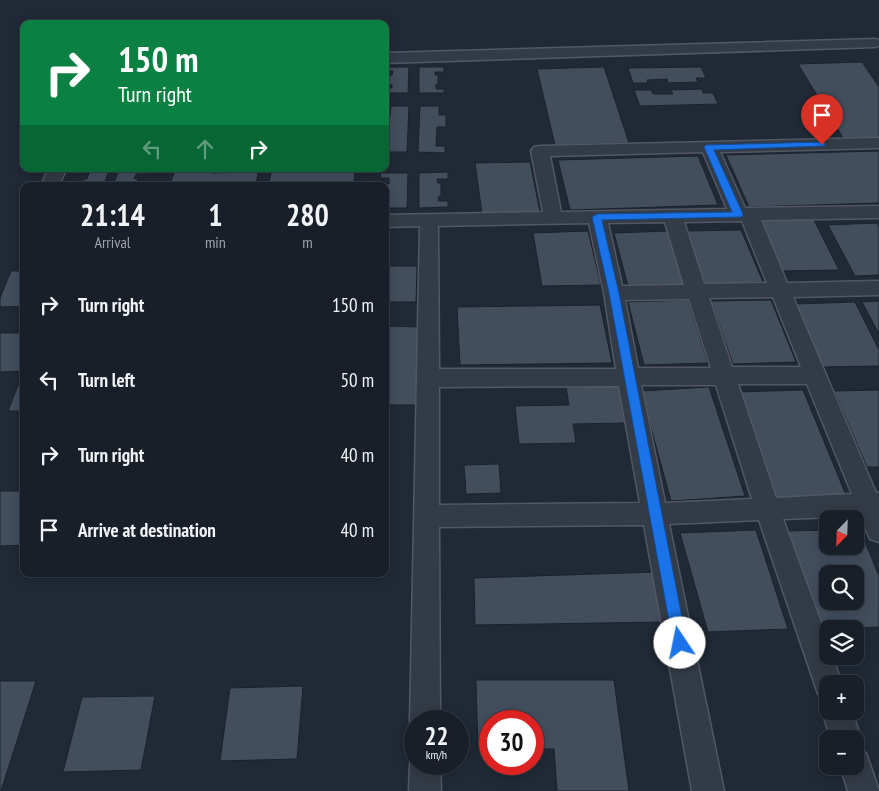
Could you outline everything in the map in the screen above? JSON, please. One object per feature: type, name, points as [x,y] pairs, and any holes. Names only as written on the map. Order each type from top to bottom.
[{"type":"street","points":[[389,58],[878,45]]},
{"type":"street","points":[[553,218],[540,151],[879,143]]},
{"type":"street","points":[[709,147],[781,290],[815,374],[873,504],[879,531]]},
{"type":"street","points":[[389,221],[879,212]]},
{"type":"street","points":[[672,215],[767,508],[825,675]]},
{"type":"street","points":[[597,217],[614,293],[628,377],[708,791]]},
{"type":"street","points":[[425,710],[429,221]]},
{"type":"street","points":[[614,293],[879,288]]},
{"type":"street","points":[[428,378],[724,377],[815,374]]},
{"type":"street","points":[[427,516],[654,514],[873,504]]},
{"type":"street","points":[[425,775],[425,791]]},
{"type":"street","points":[[859,775],[864,791]]},
{"type":"building","points":[[862,62],[879,87],[879,140],[845,141],[798,64]]},
{"type":"building","points":[[389,67],[409,67],[408,93],[389,93],[389,88],[392,88],[392,85],[389,85],[390,75],[392,75],[393,71],[389,71]]},
{"type":"building","points":[[419,67],[444,67],[444,72],[435,72],[435,75],[438,75],[436,89],[444,89],[444,93],[419,93]]},
{"type":"building","points":[[604,67],[629,143],[555,145],[537,69]]},
{"type":"building","points":[[701,67],[706,78],[696,78],[698,82],[668,83],[667,79],[647,80],[648,83],[633,83],[628,68]]},
{"type":"building","points":[[702,89],[703,93],[713,93],[718,104],[640,106],[634,90],[651,90],[653,94],[673,94],[671,90]]},
{"type":"building","points":[[391,106],[409,106],[407,152],[389,152]]},
{"type":"building","points":[[420,106],[439,106],[439,115],[446,115],[446,127],[437,127],[436,146],[445,146],[445,153],[418,152]]},
{"type":"building","points":[[879,151],[879,203],[749,207],[726,155]]},
{"type":"building","points":[[698,156],[718,205],[570,210],[558,160]]},
{"type":"building","points":[[530,162],[540,212],[482,213],[475,163]]},
{"type":"building","points":[[109,172],[105,182],[82,182],[84,179],[87,179],[89,173],[80,173]]},
{"type":"building","points":[[118,172],[147,172],[146,174],[136,174],[134,179],[138,178],[136,182],[114,182]]},
{"type":"building","points":[[174,172],[258,172],[256,182],[171,182]]},
{"type":"building","points":[[271,172],[355,172],[354,182],[269,182]]},
{"type":"building","points":[[448,172],[448,179],[437,179],[438,183],[441,183],[441,196],[439,196],[438,201],[448,201],[448,207],[419,208],[419,173]]},
{"type":"building","points":[[381,173],[408,173],[407,208],[389,208],[389,178],[380,178]]},
{"type":"building","points":[[813,218],[839,270],[782,271],[759,220]]},
{"type":"building","points":[[877,223],[879,227],[879,275],[855,276],[828,225]]},
{"type":"building","points":[[741,230],[763,282],[704,284],[686,231]]},
{"type":"building","points":[[588,231],[601,285],[542,286],[533,233]]},
{"type":"building","points":[[669,231],[686,285],[628,286],[614,233]]},
{"type":"building","points":[[389,266],[417,266],[416,302],[389,302]]},
{"type":"building","points":[[11,271],[20,271],[20,306],[0,307],[0,298]]},
{"type":"building","points":[[688,300],[708,363],[644,365],[628,302]]},
{"type":"building","points":[[771,300],[796,362],[733,364],[711,301]]},
{"type":"building","points":[[879,301],[879,334],[862,302]]},
{"type":"building","points":[[855,302],[879,350],[879,366],[823,367],[796,304]]},
{"type":"building","points":[[600,305],[612,363],[460,365],[457,307]]},
{"type":"building","points":[[389,326],[419,327],[417,405],[389,405]]},
{"type":"building","points":[[0,333],[20,333],[20,371],[0,372]]},
{"type":"building","points":[[20,380],[20,411],[8,411]]},
{"type":"building","points":[[621,386],[628,423],[573,424],[576,443],[519,444],[515,406],[569,405],[566,387]]},
{"type":"building","points":[[709,387],[745,496],[671,501],[641,391]]},
{"type":"building","points":[[803,390],[848,500],[776,503],[738,392]]},
{"type":"building","points":[[879,390],[879,467],[867,467],[834,391]]},
{"type":"building","points":[[499,464],[501,493],[466,494],[464,465]]},
{"type":"building","points":[[0,491],[20,491],[20,545],[0,546]]},
{"type":"building","points":[[756,530],[788,629],[708,632],[680,533]]},
{"type":"building","points":[[819,530],[819,555],[864,555],[864,539],[879,576],[879,627],[864,628],[864,620],[819,620],[819,627],[786,531]]},
{"type":"building","points":[[657,572],[665,622],[475,625],[474,578]]},
{"type":"building","points":[[476,680],[614,680],[629,791],[557,791],[554,749],[544,749],[544,710],[479,710],[478,749]]},
{"type":"building","points":[[0,681],[36,681],[1,791],[0,791]]},
{"type":"building","points":[[303,686],[297,759],[220,761],[230,688]]},
{"type":"building","points":[[155,696],[141,770],[63,772],[82,697]]},
{"type":"route","points":[[680,643],[628,377],[614,293],[597,217],[738,214],[709,147],[822,145]]}]
